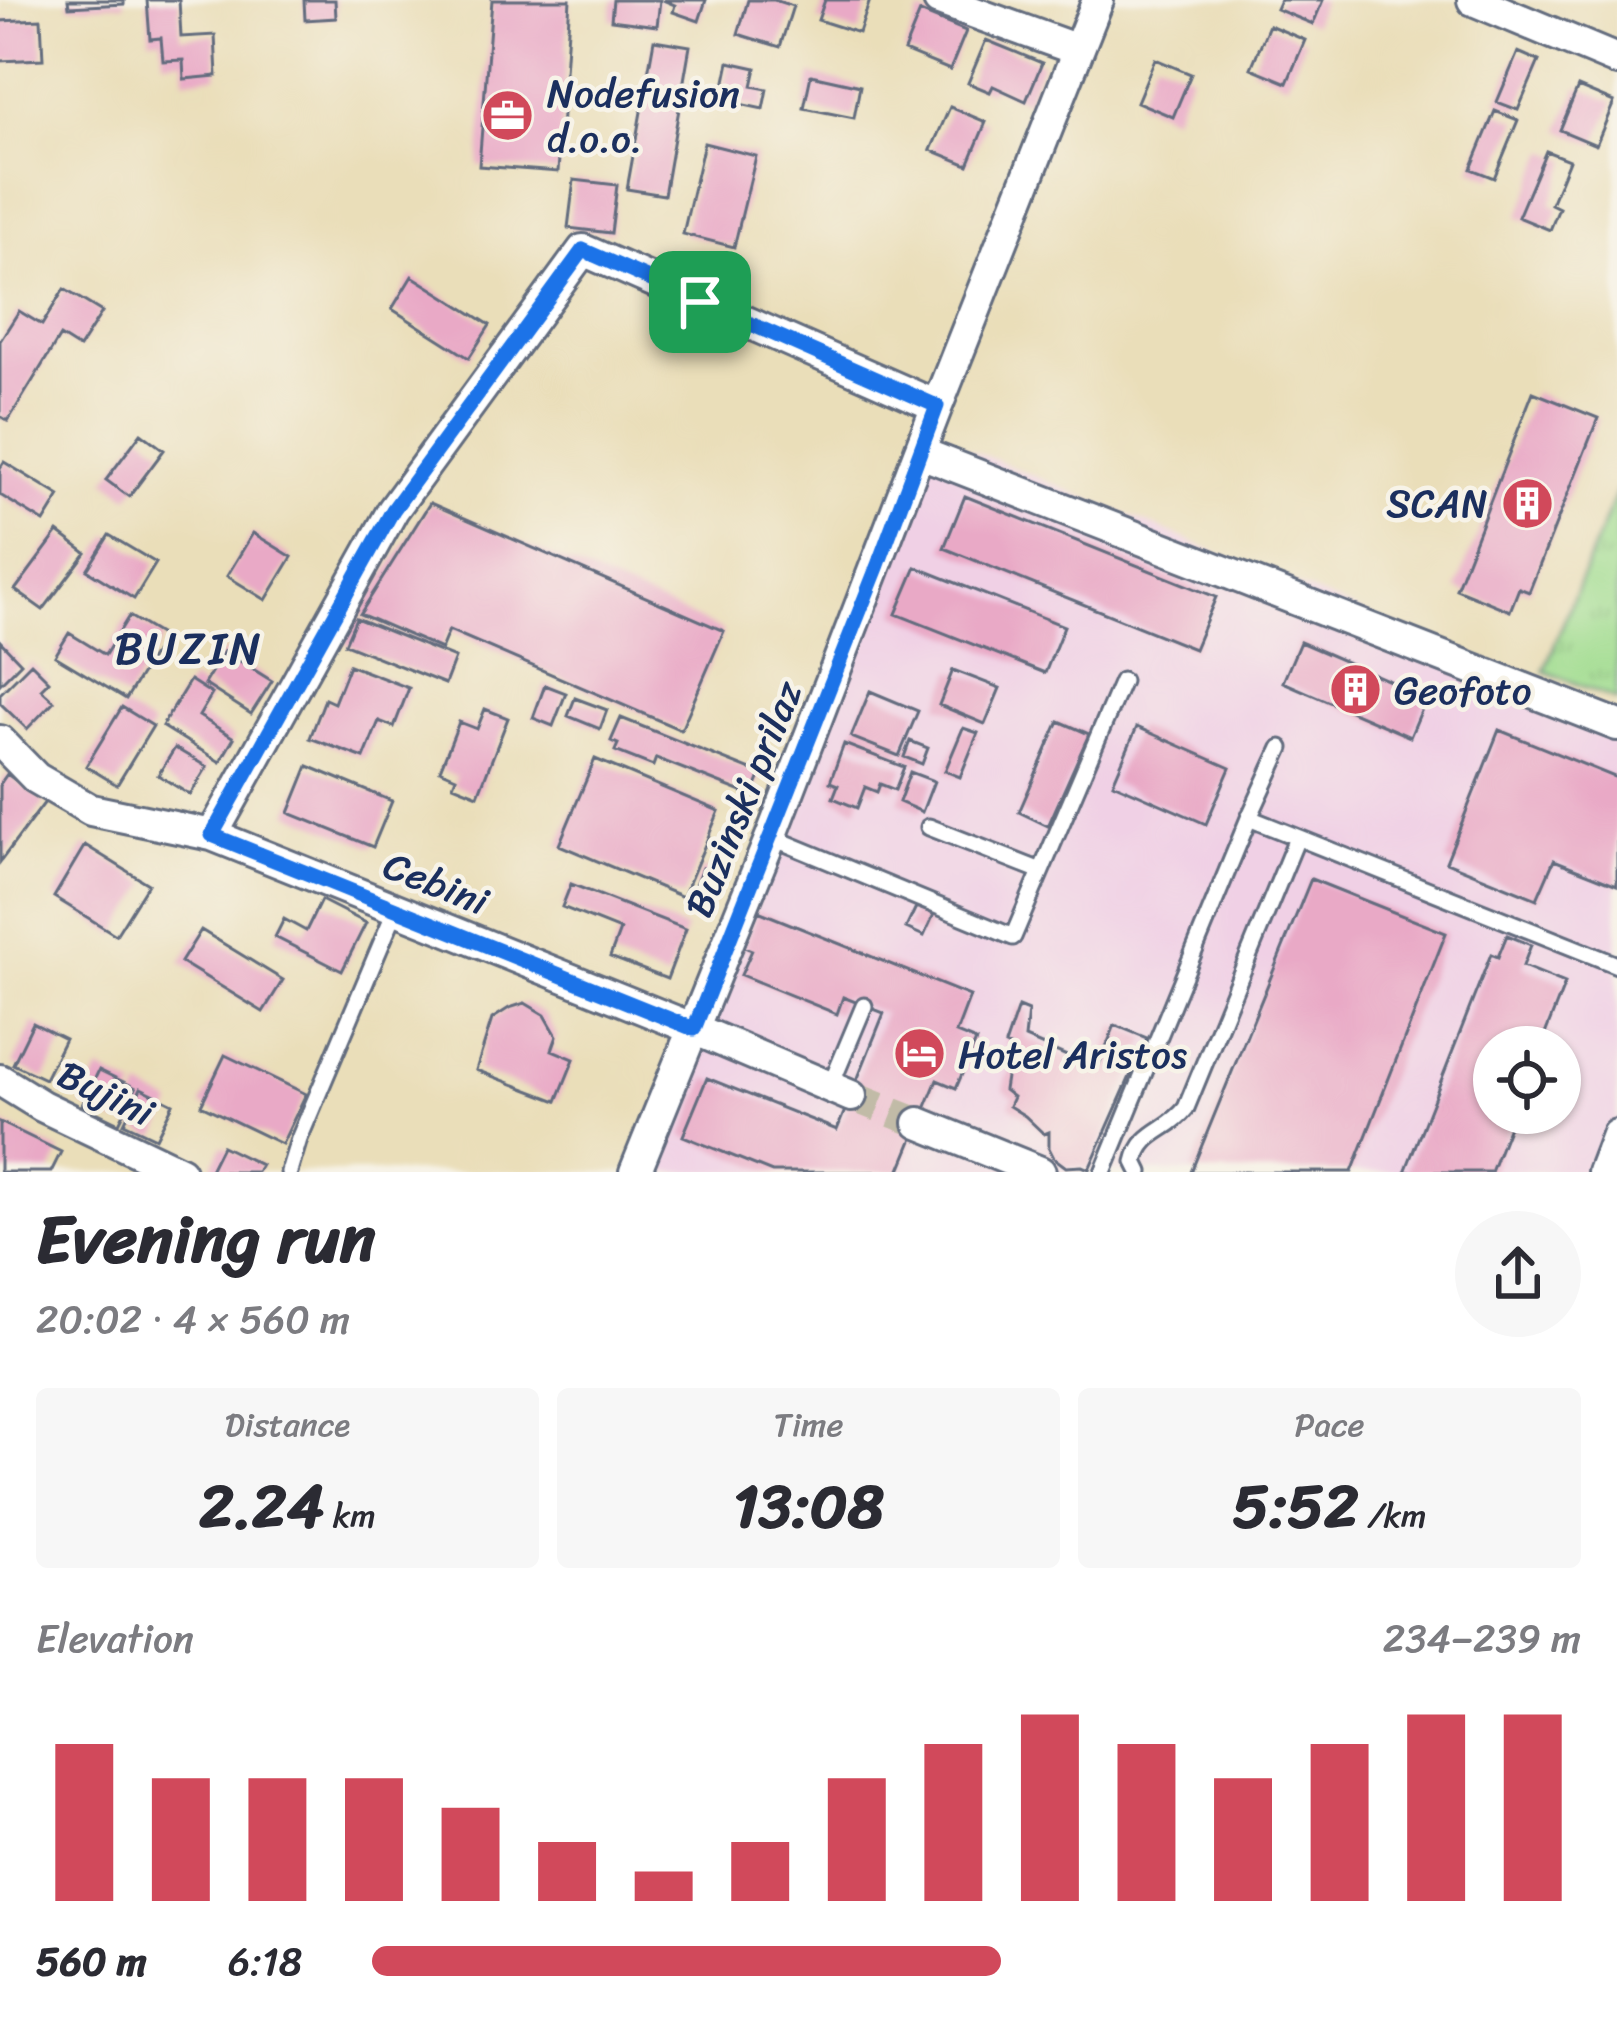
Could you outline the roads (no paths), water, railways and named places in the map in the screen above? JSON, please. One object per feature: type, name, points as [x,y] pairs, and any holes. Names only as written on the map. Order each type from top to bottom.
[{"type":"street","points":[[939,0],[1078,50]]},
{"type":"street","name":"Buzinski prilaz","points":[[645,1169],[694,1029],[1098,0]]},
{"type":"street","points":[[1473,0],[1617,59]]},
{"type":"street","points":[[212,835],[393,510],[583,250],[937,406]]},
{"type":"street","points":[[921,453],[1617,725]]},
{"type":"street","name":"Cebini","points":[[0,741],[36,778],[91,810],[212,835],[841,1091]]},
{"type":"street","name":"Bujini","points":[[0,1080],[42,1106],[180,1172]]},
{"type":"street","points":[[920,1123],[1028,1170]]},
{"type":"street","points":[[1603,1172],[1617,1135]]},
{"type":"lane","points":[[771,837],[1013,938],[1122,681]]},
{"type":"lane","points":[[1103,1172],[1280,748]]},
{"type":"lane","points":[[1249,818],[1617,965]]},
{"type":"lane","points":[[928,827],[1040,871]]},
{"type":"lane","points":[[1140,1172],[1135,1162],[1144,1141],[1177,1120],[1186,1108],[1297,838]]},
{"type":"lane","points":[[289,1172],[395,909]]},
{"type":"lane","points":[[841,1091],[865,1006]]},
{"type":"tunnel","points":[[851,1096],[919,1123]]},
{"type":"place","name":"Nodefusion d.o.o.","points":[[508,115]]},
{"type":"place","name":"SCAN","points":[[1527,503]]},
{"type":"place","name":"Geofoto","points":[[1355,690]]},
{"type":"place","name":"Hotel Aristos","points":[[919,1054]]},
{"type":"district","name":"BUZIN","points":[[189,649]]}]
